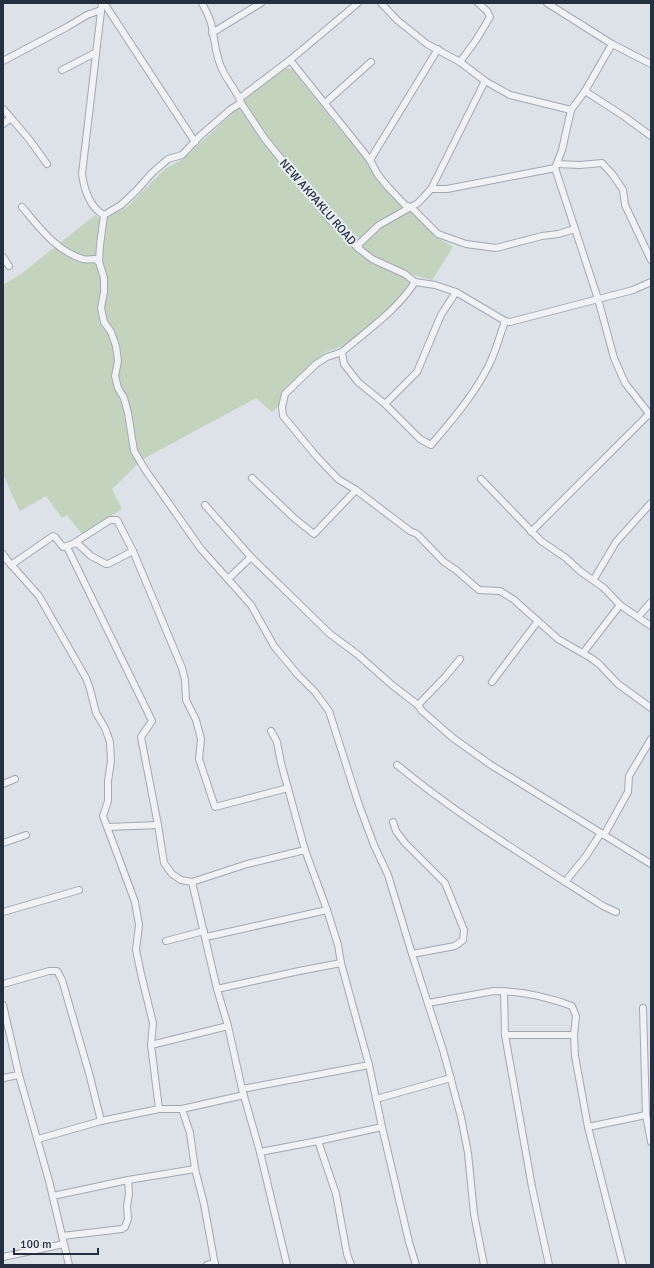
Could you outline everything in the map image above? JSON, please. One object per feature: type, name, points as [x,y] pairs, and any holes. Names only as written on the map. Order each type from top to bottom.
[{"type":"street","name":"NEW AKPAKLU ROAD","points":[[202,3],[211,23],[212,33],[222,70],[265,139],[330,220],[358,248],[372,259],[405,274],[415,282],[435,285],[456,292],[505,321]]},
{"type":"street","points":[[212,33],[261,3]]},
{"type":"street","points":[[104,214],[121,205],[168,159],[182,154],[241,100],[358,3]]},
{"type":"street","points":[[381,3],[397,20],[427,44],[460,62],[485,82],[510,95],[571,110]]},
{"type":"street","points":[[460,62],[490,17],[487,11],[478,3]]},
{"type":"street","points":[[547,3],[612,44],[651,64]]},
{"type":"street","points":[[102,5],[95,53],[82,174],[83,185],[91,202],[97,211],[104,214]]},
{"type":"street","points":[[3,61],[68,27],[102,5]]},
{"type":"street","points":[[102,5],[195,142]]},
{"type":"street","points":[[531,532],[650,415],[625,383],[614,358],[598,299],[556,166],[562,150],[571,110],[586,91],[612,44]]},
{"type":"street","points":[[370,160],[438,50]]},
{"type":"street","points":[[62,70],[95,53]]},
{"type":"street","points":[[290,60],[370,160],[378,175],[400,200],[411,207],[438,234],[466,244],[496,248],[575,229]]},
{"type":"street","points":[[325,103],[371,62]]},
{"type":"street","points":[[358,248],[360,243],[379,226],[418,203],[431,189],[485,82]]},
{"type":"street","points":[[586,91],[651,136]]},
{"type":"street","points":[[3,109],[29,139],[47,164]]},
{"type":"street","points":[[3,124],[11,118]]},
{"type":"street","points":[[431,189],[447,189],[556,166],[602,163],[613,175],[623,190],[625,205],[651,260]]},
{"type":"street","points":[[22,207],[40,229],[64,250],[84,260],[95,259],[99,262]]},
{"type":"street","points":[[104,214],[99,262],[104,278],[104,292],[101,308],[104,322],[111,332],[116,346],[118,361],[115,376],[128,413],[134,451],[146,471],[201,549],[251,605],[274,646],[298,676],[315,692],[329,711],[359,805],[374,845],[388,875],[451,1078],[468,1153],[474,1214],[484,1265]]},
{"type":"street","points":[[3,257],[9,266]]},
{"type":"street","points":[[415,282],[409,291],[387,314],[342,352],[327,357],[316,364],[285,394],[282,407],[283,416],[317,457],[338,478],[404,527],[417,534],[444,562],[456,570],[479,590],[500,591],[513,599],[558,639],[599,664],[618,684],[651,708]]},
{"type":"street","points":[[342,352],[344,364],[358,382],[385,404],[420,438],[431,445],[474,392],[490,363],[505,321],[510,322],[633,290],[651,282]]},
{"type":"street","points":[[385,404],[417,372],[441,315],[456,292]]},
{"type":"street","points":[[252,478],[294,518],[314,534],[356,490]]},
{"type":"street","points":[[481,479],[531,532],[547,546],[566,558],[580,571],[594,579],[620,605],[651,626]]},
{"type":"street","points":[[594,579],[616,542],[651,503]]},
{"type":"street","points":[[205,505],[251,558],[330,634],[357,654],[392,685],[418,705],[422,711],[453,738],[491,765],[651,864]]},
{"type":"street","points":[[11,565],[53,536],[63,548],[74,543],[110,520],[117,520],[133,551],[182,668],[185,680],[186,700],[196,720],[201,739],[199,759],[215,806],[288,788]]},
{"type":"street","points":[[74,543],[80,544],[91,556],[106,564],[112,563],[133,551]]},
{"type":"street","points":[[67,547],[152,721],[141,737],[164,863],[172,874],[181,880],[192,882],[247,864],[305,850]]},
{"type":"street","points":[[3,554],[39,596],[86,678],[96,713],[108,736],[111,761],[108,781],[108,801],[103,816],[135,902],[139,926],[136,950],[154,1023],[151,1045],[159,1109]]},
{"type":"street","points":[[228,579],[251,558]]},
{"type":"street","points":[[638,617],[651,602]]},
{"type":"street","points":[[583,653],[620,605]]},
{"type":"street","points":[[492,682],[538,621]]},
{"type":"street","points":[[418,705],[460,659]]},
{"type":"street","points":[[271,731],[277,742],[305,850],[338,945],[341,963],[369,1065],[409,1242],[416,1265]]},
{"type":"street","points":[[566,882],[602,834],[628,792],[629,776],[651,740]]},
{"type":"street","points":[[397,765],[445,802],[603,906],[616,912]]},
{"type":"street","points":[[3,784],[15,779]]},
{"type":"street","points":[[393,822],[396,831],[405,843],[445,884],[464,930],[463,940],[455,946],[412,954]]},
{"type":"street","points":[[108,827],[158,825]]},
{"type":"street","points":[[3,843],[26,835]]},
{"type":"street","points":[[192,882],[217,990],[228,1026],[243,1092],[260,1152],[287,1265]]},
{"type":"street","points":[[3,912],[79,890]]},
{"type":"street","points":[[166,941],[327,910]]},
{"type":"street","points":[[217,990],[341,963]]},
{"type":"street","points":[[3,984],[49,971],[57,971],[64,988],[89,1073],[101,1121]]},
{"type":"street","points":[[428,1003],[479,992],[504,991],[572,1006],[576,1016],[574,1035],[575,1056],[588,1128],[623,1265]]},
{"type":"street","points":[[504,991],[505,1035],[532,1187],[549,1265]]},
{"type":"street","points":[[3,1005],[4,1016],[53,1196],[69,1265]]},
{"type":"street","points":[[643,1008],[646,1115],[651,1142]]},
{"type":"street","points":[[151,1045],[228,1026]]},
{"type":"street","points":[[505,1035],[574,1035]]},
{"type":"street","points":[[38,1139],[101,1121],[159,1109],[182,1109],[243,1092],[369,1065]]},
{"type":"street","points":[[3,1078],[19,1075]]},
{"type":"street","points":[[376,1099],[451,1078]]},
{"type":"street","points":[[182,1109],[190,1133],[195,1169],[204,1204],[215,1264],[206,1265]]},
{"type":"street","points":[[588,1128],[646,1115]]},
{"type":"street","points":[[260,1152],[318,1142],[382,1126]]},
{"type":"street","points":[[318,1142],[336,1194],[347,1254],[351,1265]]},
{"type":"street","points":[[53,1196],[128,1180],[195,1169]]},
{"type":"street","points":[[62,1236],[122,1229],[125,1227],[128,1220],[128,1180]]},
{"type":"street","points":[[3,1257],[64,1244]]},
{"type":"green space","points":[[284,68],[292,69],[363,156],[369,167],[400,202],[438,238],[453,247],[432,280],[413,275],[407,287],[388,309],[345,345],[326,352],[282,392],[280,405],[272,412],[256,398],[143,459],[112,489],[122,509],[82,534],[67,515],[62,518],[46,496],[20,511],[3,473],[3,285],[21,274],[95,215],[99,218],[108,217],[127,207],[165,169],[183,159],[236,110],[245,99]]}]
